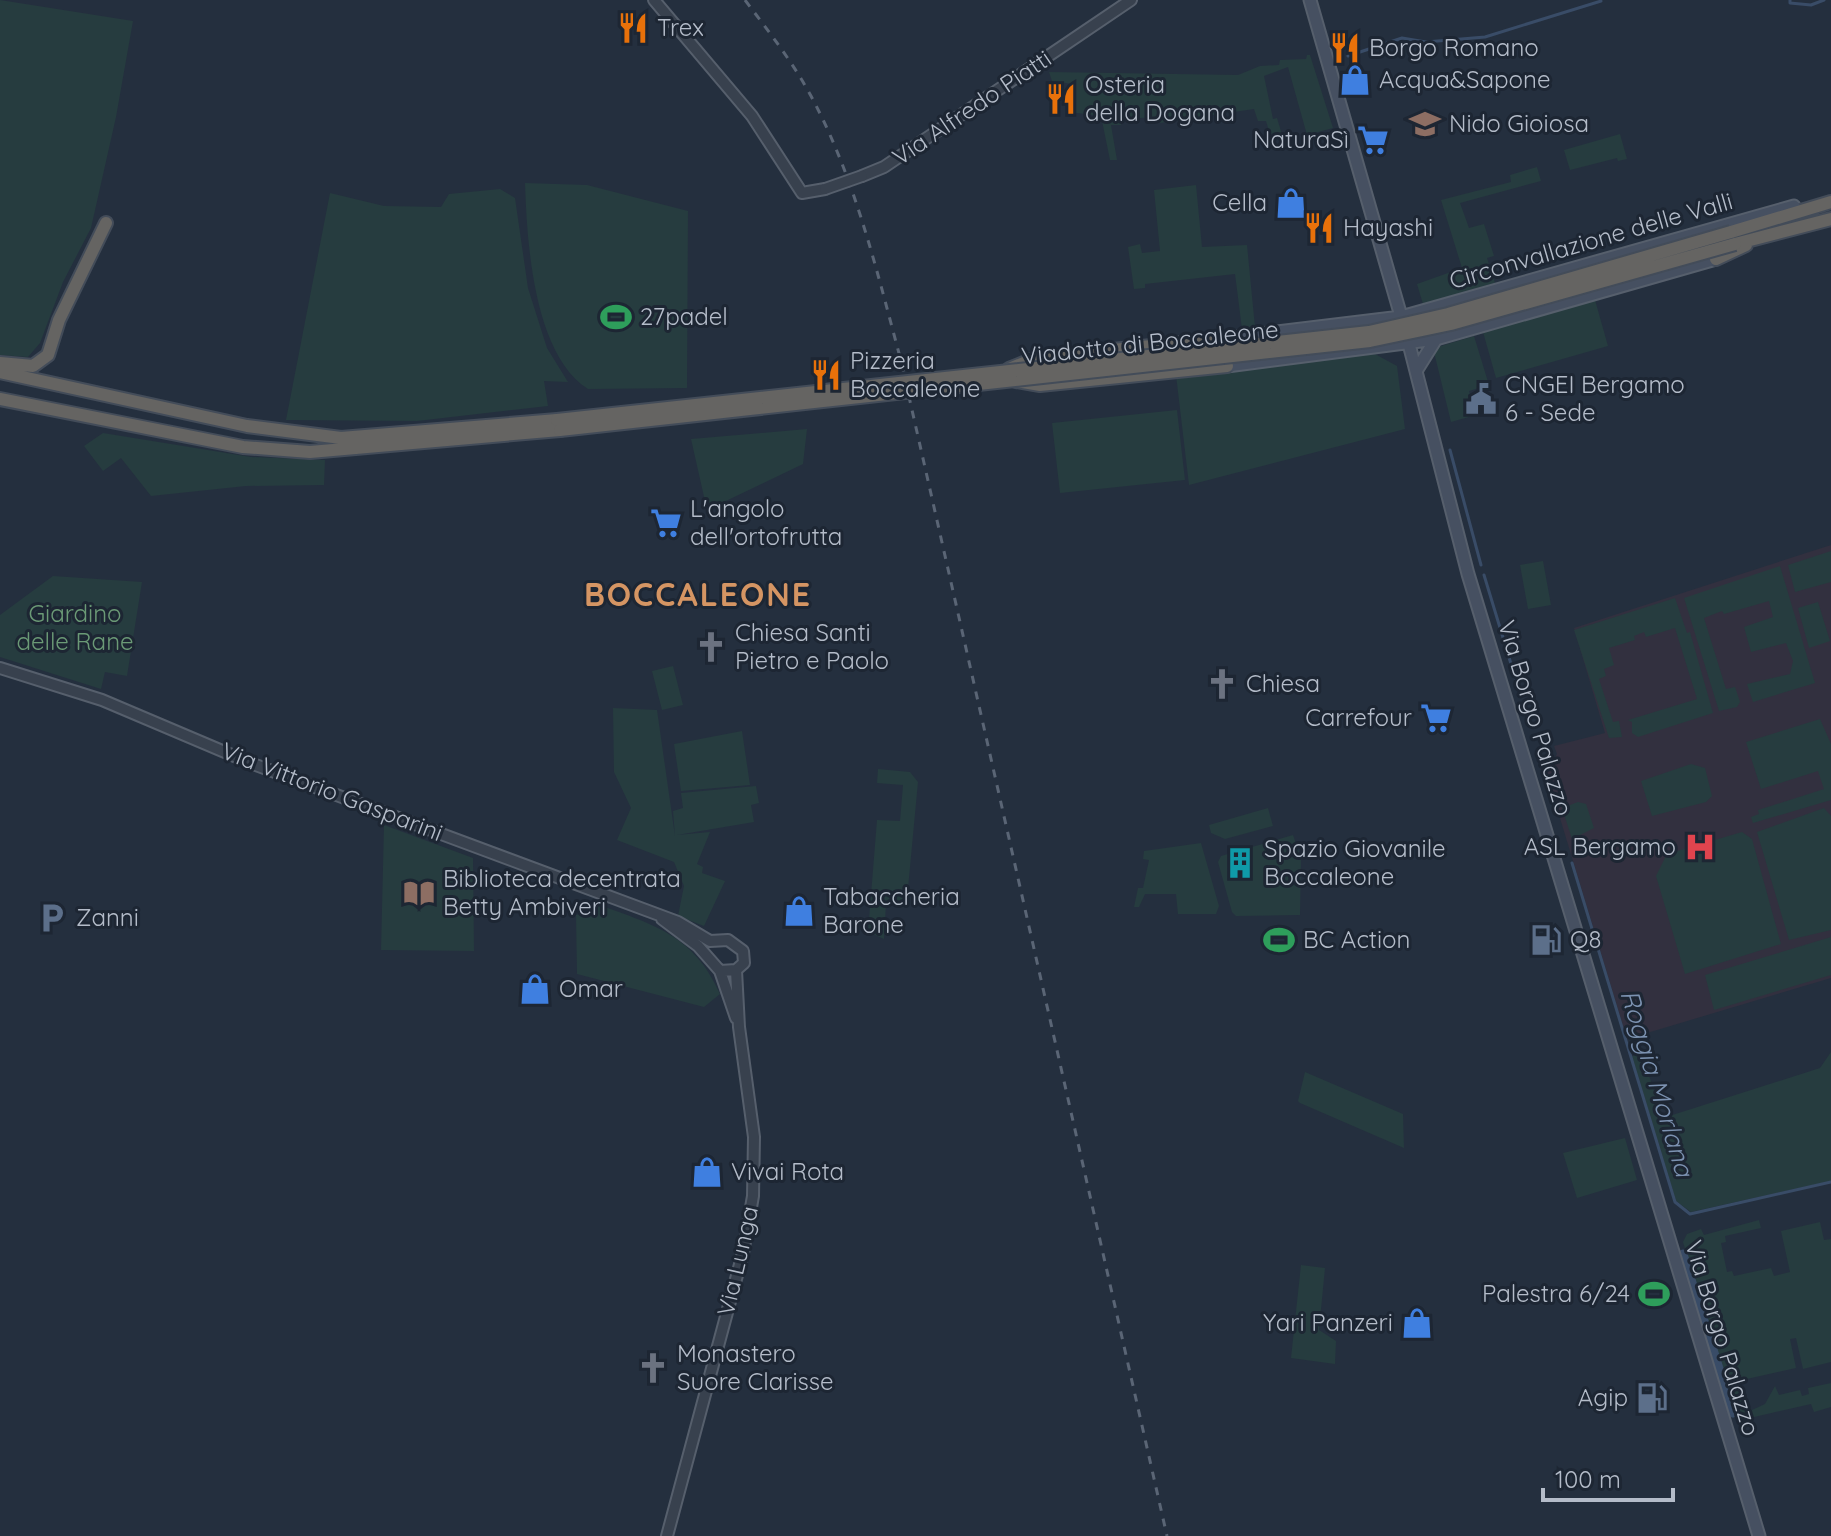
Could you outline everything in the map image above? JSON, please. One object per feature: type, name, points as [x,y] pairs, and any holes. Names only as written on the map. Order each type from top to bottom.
[{"type":"highway","points":[[1794,206],[1831,195]]},
{"type":"highway","name":"Circonvallazione delle Valli","points":[[1733,238],[1831,202]]},
{"type":"highway","name":"Circonvallazione delle Valli","points":[[1733,238],[1759,239],[1831,219]]},
{"type":"highway","points":[[0,363],[33,366],[48,355],[59,320],[106,223]]},
{"type":"highway","name":"Viadotto di Boccaleone","points":[[559,425],[1369,332],[1733,238]]},
{"type":"highway","points":[[1716,259],[1759,239]]},
{"type":"highway","points":[[1011,374],[1036,358],[1228,338]]},
{"type":"highway","points":[[1011,374],[1040,385],[1227,366]]},
{"type":"highway","points":[[0,372],[247,426],[341,438],[559,425]]},
{"type":"highway","points":[[0,399],[243,447],[310,452],[559,425]]},
{"type":"main road","name":"Via Borgo Palazzo","points":[[1310,0],[1409,344],[1468,574],[1759,1536]]},
{"type":"main road","name":"Circonvallazione delle Valli","points":[[1402,320],[1794,206]]},
{"type":"main road","points":[[1227,366],[1436,339],[1716,259]]},
{"type":"main road","points":[[1228,338],[1402,320]]},
{"type":"main road","points":[[1270,362],[1281,349],[1391,335],[1402,320]]},
{"type":"main road","points":[[1416,371],[1436,339]]},
{"type":"street","name":"Via Alfredo Piatti","points":[[654,0],[752,116],[802,193],[825,189],[884,167],[1131,0]]},
{"type":"street","name":"Via Vittorio Gasparini","points":[[0,668],[102,700],[253,764],[662,919],[678,922],[713,942],[728,940],[743,951],[744,963],[736,970]]},
{"type":"street","name":"Via Vittorio Gasparini","points":[[662,919],[708,956],[720,971]]},
{"type":"street","points":[[708,956],[713,942]]},
{"type":"street","points":[[720,971],[736,970]]},
{"type":"street","name":"Via Lunga","points":[[667,1536],[748,1231],[754,1137],[739,1027],[736,970]]},
{"type":"street","name":"Via Lunga","points":[[720,971],[739,1027]]},
{"type":"shaded area","name":"ASL Bergamo","points":[[1831,545],[1831,978],[1627,1039],[1546,772],[1557,754],[1554,746],[1605,733],[1574,628]]},
{"type":"green space","points":[[0,0],[133,21],[116,117],[91,228],[63,282],[40,343],[28,357],[0,355]]},
{"type":"green space","points":[[1310,55],[1333,128],[1307,135],[1288,67],[1264,76],[1273,119],[1277,118],[1283,138],[1272,141],[1266,121],[1258,121],[1254,109],[1160,123],[1159,117],[1122,119],[1121,125],[1111,125],[1117,160],[1110,160],[1101,116],[1069,112],[1072,84],[1052,81],[1049,72],[1238,75],[1260,66],[1279,65],[1280,60],[1306,59]]},
{"type":"green space","points":[[1620,134],[1627,159],[1618,161],[1617,158],[1570,170],[1564,150]]},
{"type":"green space","points":[[1537,167],[1541,181],[1460,203],[1469,228],[1484,224],[1494,256],[1487,258],[1495,283],[1423,304],[1417,284],[1462,268],[1441,200],[1511,182],[1510,175]]},
{"type":"green space","name":"27padel","points":[[525,183],[587,185],[688,211],[687,388],[588,389],[570,372],[555,350],[537,295],[531,264]]},
{"type":"green space","points":[[1196,185],[1202,247],[1247,245],[1255,327],[1242,329],[1235,274],[1145,284],[1145,288],[1134,289],[1128,247],[1140,244],[1142,253],[1160,251],[1154,190]]},
{"type":"green space","points":[[500,189],[515,198],[528,288],[547,348],[568,382],[544,381],[548,406],[417,421],[286,420],[330,193],[384,206],[441,207],[449,194]]},
{"type":"green space","points":[[1595,300],[1608,346],[1496,378],[1483,332]]},
{"type":"green space","points":[[1474,336],[1489,385],[1469,391],[1476,415],[1451,422],[1434,352],[1441,346]]},
{"type":"green space","points":[[1375,354],[1397,366],[1405,429],[1189,485],[1176,375]]},
{"type":"green space","points":[[1177,410],[1185,480],[1060,493],[1052,423]]},
{"type":"green space","points":[[807,429],[803,464],[707,510],[691,439]]},
{"type":"green space","points":[[103,433],[251,457],[325,460],[324,485],[246,486],[151,496],[121,458],[103,471],[84,446]]},
{"type":"green space","points":[[1831,551],[1831,582],[1795,592],[1788,565]]},
{"type":"green space","points":[[1543,561],[1551,605],[1528,609],[1520,565]]},
{"type":"green space","points":[[1780,566],[1815,683],[1753,702],[1747,684],[1790,674],[1793,661],[1786,643],[1751,652],[1744,627],[1773,617],[1769,601],[1724,614],[1722,611],[1704,618],[1726,689],[1735,687],[1740,702],[1737,707],[1719,711],[1684,598]]},
{"type":"green space","name":"Giardino delle Rane","points":[[53,576],[142,582],[127,676],[105,672],[101,689],[0,657],[0,615]]},
{"type":"green space","points":[[1675,598],[1687,633],[1690,632],[1713,713],[1638,737],[1632,733],[1632,722],[1628,720],[1697,699],[1675,628],[1646,637],[1644,632],[1634,636],[1635,640],[1609,648],[1614,665],[1604,669],[1606,676],[1599,679],[1613,722],[1619,721],[1622,737],[1609,738],[1574,630]]},
{"type":"green space","points":[[1818,602],[1830,641],[1809,648],[1798,608]]},
{"type":"green space","points":[[673,666],[683,705],[662,710],[652,671]]},
{"type":"green space","points":[[613,708],[657,710],[675,836],[673,811],[683,808],[681,793],[756,786],[759,803],[751,805],[754,822],[677,835],[710,832],[697,864],[703,867],[702,873],[725,881],[704,926],[678,916],[684,886],[674,862],[617,840],[631,808],[614,772]]},
{"type":"green space","points":[[1820,719],[1831,744],[1831,800],[1753,823],[1751,817],[1759,814],[1758,810],[1824,789],[1818,771],[1761,789],[1746,742]]},
{"type":"green space","points":[[742,731],[750,785],[681,791],[674,744]]},
{"type":"green space","points":[[1691,764],[1705,768],[1712,796],[1706,802],[1652,816],[1641,781]]},
{"type":"green space","points":[[878,769],[910,772],[918,782],[907,899],[902,904],[886,904],[884,939],[868,932],[877,820],[900,821],[903,785],[877,783]]},
{"type":"green space","points":[[1578,802],[1586,804],[1594,828],[1572,839],[1562,808]]},
{"type":"green space","points":[[1268,808],[1273,826],[1225,839],[1211,833],[1209,825]]},
{"type":"green space","points":[[1824,808],[1831,816],[1831,930],[1789,940],[1757,832]]},
{"type":"green space","points":[[384,825],[473,858],[474,951],[381,950]]},
{"type":"green space","points":[[1742,832],[1752,839],[1781,944],[1685,974],[1656,876],[1667,854]]},
{"type":"green space","points":[[1293,835],[1301,858],[1300,915],[1236,916],[1232,912],[1218,862],[1221,856]]},
{"type":"green space","points":[[1201,843],[1219,906],[1216,914],[1178,914],[1176,894],[1145,894],[1139,907],[1134,907],[1138,888],[1143,888],[1149,860],[1143,859],[1144,851]]},
{"type":"green space","points":[[594,903],[652,925],[684,944],[697,957],[720,994],[704,1007],[577,974],[576,915],[587,913]]},
{"type":"green space","points":[[1831,937],[1831,975],[1714,1010],[1705,975]]},
{"type":"green space","points":[[1831,1052],[1831,1181],[1691,1212],[1676,1201],[1632,1056],[1642,1054],[1663,1118],[1820,1068]]},
{"type":"green space","points":[[1305,1072],[1403,1114],[1404,1148],[1300,1103]]},
{"type":"green space","points":[[1625,1138],[1637,1180],[1577,1198],[1563,1153]]},
{"type":"green space","points":[[1759,1220],[1761,1228],[1725,1236],[1726,1242],[1721,1243],[1727,1272],[1732,1271],[1734,1276],[1771,1268],[1774,1276],[1790,1272],[1781,1231],[1820,1222],[1824,1240],[1831,1239],[1831,1362],[1803,1369],[1796,1338],[1790,1339],[1796,1368],[1738,1381],[1742,1400],[1752,1410],[1765,1404],[1775,1386],[1779,1395],[1800,1390],[1802,1396],[1809,1394],[1808,1388],[1831,1383],[1831,1407],[1814,1412],[1811,1404],[1737,1421],[1683,1242],[1687,1234],[1701,1229],[1704,1235]]},
{"type":"green space","points":[[1301,1265],[1325,1268],[1319,1330],[1336,1341],[1335,1364],[1291,1358]]},
{"type":"waterway","points":[[1790,0],[1790,3],[1811,5],[1824,0]]},
{"type":"waterway","points":[[1348,56],[1402,38],[1426,42],[1485,37],[1601,1]]},
{"type":"waterway","name":"Roggia Morlana","points":[[1450,450],[1481,565]]},
{"type":"waterway","name":"Roggia Morlana","points":[[1484,575],[1518,687]]},
{"type":"waterway","name":"Roggia Morlana","points":[[1572,863],[1675,1202],[1690,1214],[1831,1182]]},
{"type":"waterway","points":[[1683,1254],[1733,1413]]},
{"type":"railway","points":[[745,0],[796,71],[826,127],[852,191],[882,290],[900,357],[1167,1536]]},
{"type":"place","name":"Trex","points":[[633,28]]},
{"type":"place","name":"Borgo Romano","points":[[1345,48]]},
{"type":"place","name":"Acqua&Sapone","points":[[1355,80]]},
{"type":"place","name":"Osteria della Dogana","points":[[1061,99]]},
{"type":"place","name":"Nido Gioiosa","points":[[1425,124]]},
{"type":"place","name":"NaturaSì","points":[[1373,140]]},
{"type":"place","name":"Cella","points":[[1291,203]]},
{"type":"place","name":"Hayashi","points":[[1319,228]]},
{"type":"place","name":"27padel","points":[[616,317]]},
{"type":"place","name":"Pizzeria Boccaleone","points":[[826,375]]},
{"type":"place","name":"CNGEI Bergamo 6 - Sede","points":[[1481,399]]},
{"type":"place","name":"L'angolo dell'ortofrutta","points":[[666,523]]},
{"type":"place","name":"Chiesa Santi Pietro e Paolo","points":[[711,647]]},
{"type":"place","name":"Chiesa","points":[[1222,684]]},
{"type":"place","name":"Carrefour","points":[[1436,718]]},
{"type":"place","name":"ASL Bergamo","points":[[1700,847]]},
{"type":"place","name":"Spazio Giovanile Boccaleone","points":[[1240,863]]},
{"type":"place","name":"Biblioteca decentrata Betty Ambiveri","points":[[419,893]]},
{"type":"place","name":"Tabaccheria Barone","points":[[799,911]]},
{"type":"place","name":"Zanni","points":[[52,918]]},
{"type":"place","name":"BC Action","points":[[1279,940]]},
{"type":"place","name":"Q8","points":[[1546,940]]},
{"type":"place","name":"Omar","points":[[535,989]]},
{"type":"place","name":"Vivai Rota","points":[[707,1172]]},
{"type":"place","name":"Palestra 6/24","points":[[1654,1294]]},
{"type":"place","name":"Yari Panzeri","points":[[1417,1323]]},
{"type":"place","name":"Monastero Suore Clarisse","points":[[653,1368]]},
{"type":"place","name":"Agip","points":[[1652,1398]]},
{"type":"district","name":"BOCCALEONE","points":[[698,595]]}]
